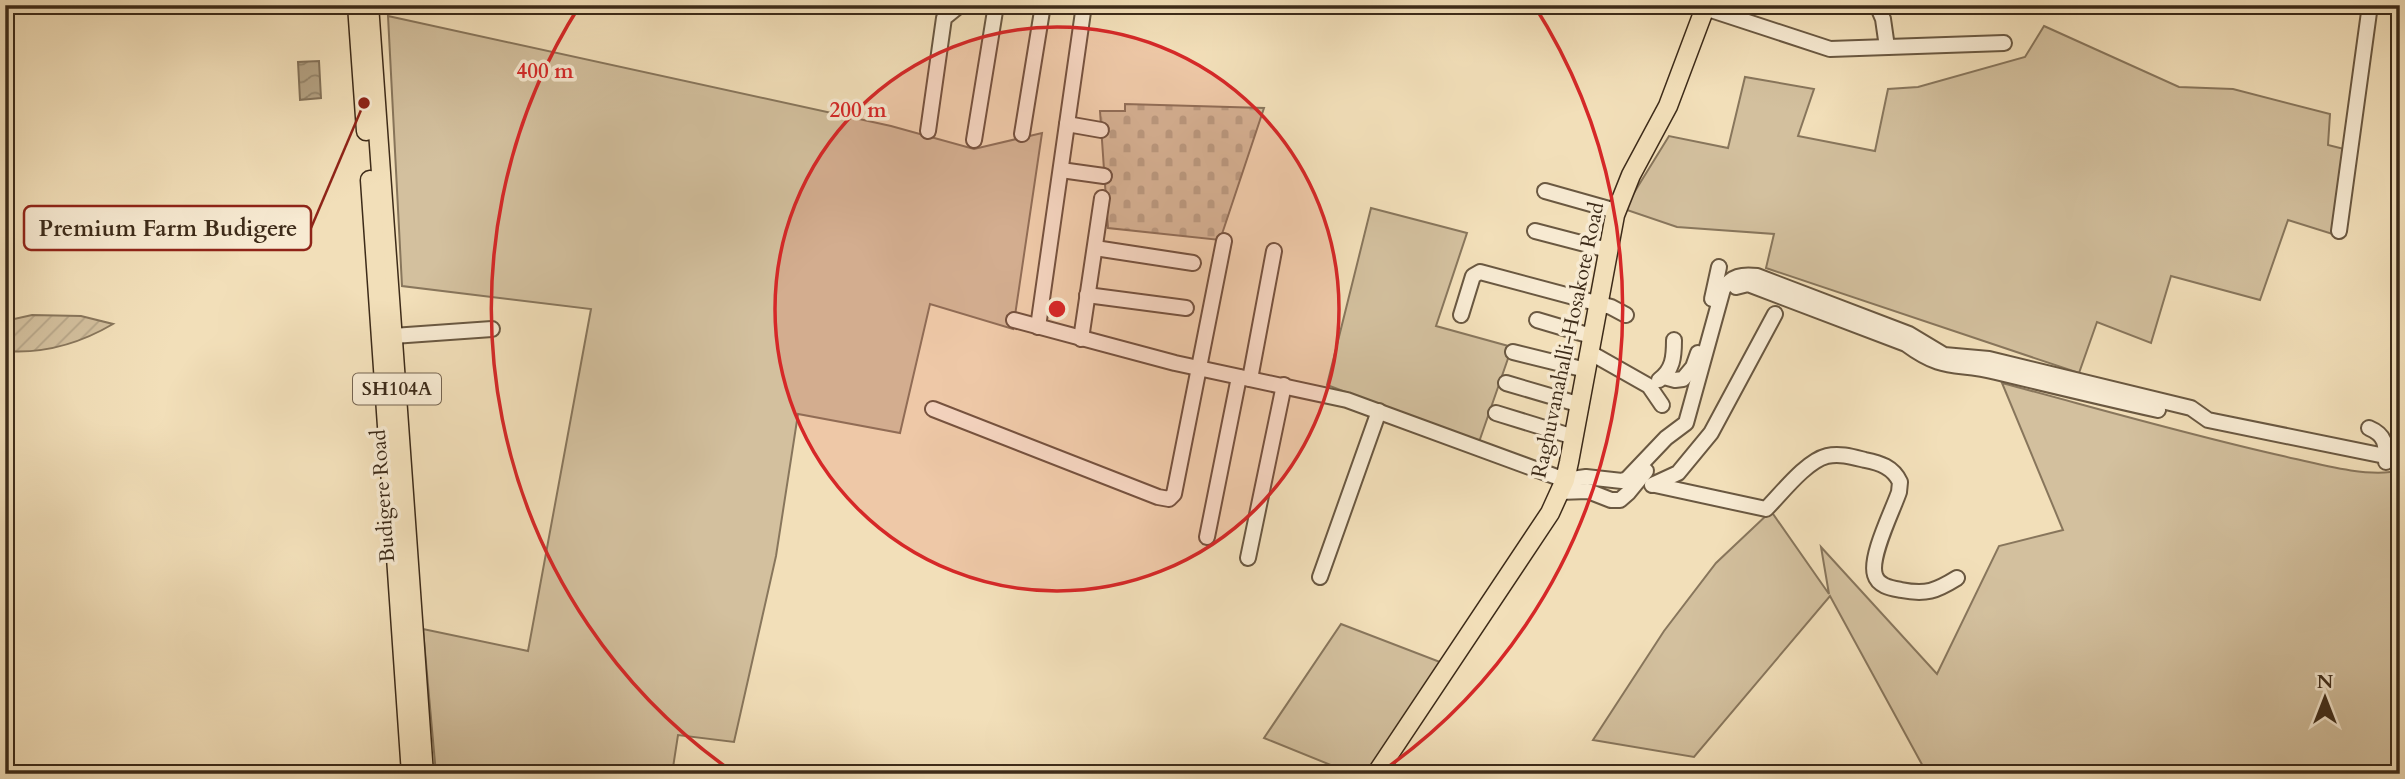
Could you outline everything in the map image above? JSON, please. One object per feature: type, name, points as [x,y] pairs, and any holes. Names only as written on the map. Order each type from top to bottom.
[{"type":"main road","name":"Budigere Road","points":[[357,5],[384,299],[393,336],[424,774]]},
{"type":"main road","name":"Budigere Road","points":[[369,5],[411,774]]},
{"type":"main road","name":"Raghuvanahalli-Hosakote Road","points":[[1376,774],[1550,513],[1562,486],[1581,405],[1597,303],[1616,211],[1631,175],[1668,106],[1706,7]]},
{"type":"street","points":[[928,131],[944,18],[960,5]]},
{"type":"street","points":[[974,140],[996,5]]},
{"type":"street","points":[[1022,134],[1043,5]]},
{"type":"street","points":[[1038,327],[1084,5]]},
{"type":"street","points":[[1877,5],[1883,19],[1887,47]]},
{"type":"street","points":[[2339,230],[2370,5]]},
{"type":"street","points":[[1706,7],[1830,49],[2004,43]]},
{"type":"street","points":[[1067,124],[1101,130]]},
{"type":"street","points":[[1060,170],[1104,176]]},
{"type":"street","points":[[1545,191],[1616,211]]},
{"type":"street","points":[[1081,339],[1102,198]]},
{"type":"street","points":[[1535,231],[1608,250]]},
{"type":"street","points":[[933,409],[1169,499],[1174,494],[1224,241]]},
{"type":"street","points":[[1094,248],[1193,263]]},
{"type":"street","points":[[1207,537],[1274,251]]},
{"type":"street","points":[[1664,377],[1683,379],[1693,367],[1719,267]]},
{"type":"street","points":[[1461,315],[1473,276],[1478,272],[1611,307],[1626,315]]},
{"type":"street","points":[[1014,320],[1199,368],[1347,400],[1562,486],[1588,491],[1611,500],[1620,500],[1633,480],[1695,427],[1735,282],[1748,284],[1908,339],[1921,355],[1941,365],[1985,369],[2098,391],[2186,417],[2207,429],[2393,459]]},
{"type":"street","points":[[1087,295],[1186,309]]},
{"type":"street","points":[[1655,485],[1678,473],[1711,433],[1775,314]]},
{"type":"street","points":[[1537,320],[1590,344],[1648,386],[1662,405]]},
{"type":"street","points":[[393,336],[492,329]]},
{"type":"street","points":[[1648,386],[1664,377],[1674,362],[1674,340]]},
{"type":"street","points":[[1513,352],[1586,370]]},
{"type":"street","points":[[1506,383],[1581,405]]},
{"type":"street","points":[[1248,558],[1283,385]]},
{"type":"street","points":[[1320,577],[1379,411]]},
{"type":"street","points":[[1496,414],[1574,437]]},
{"type":"street","points":[[2369,428],[2382,436],[2393,459]]},
{"type":"street","points":[[1562,486],[1587,477],[1633,480],[1766,509],[1812,462],[1824,456],[1846,455],[1872,461],[1891,469],[1900,482],[1899,492],[1877,551],[1874,574],[1889,588],[1919,594],[1937,590],[1957,578]]},
{"type":"green space","points":[[388,16],[891,126],[974,149],[1042,133],[1013,329],[930,304],[900,433],[798,414],[776,556],[734,742],[678,735],[672,774],[436,774],[423,629],[528,651],[591,309],[402,286]]},
{"type":"green space","points":[[2044,26],[2179,87],[2233,89],[2330,114],[2328,145],[2356,152],[2342,237],[2288,220],[2260,300],[2171,276],[2151,343],[2097,322],[2079,373],[1766,268],[1774,234],[1677,227],[1624,209],[1669,136],[1728,148],[1745,77],[1814,89],[1798,136],[1875,151],[1888,89],[1918,87],[2025,57]]},
{"type":"green space","points":[[1125,104],[1264,108],[1220,240],[1108,228],[1100,111],[1125,111]]},
{"type":"green space","points":[[1371,208],[1467,233],[1436,326],[1512,347],[1479,442],[1327,385]]},
{"type":"green space","points":[[32,315],[81,316],[113,324],[61,346],[34,351],[5,351],[5,321]]},
{"type":"green space","points":[[2002,383],[2326,466],[2373,473],[2400,470],[2400,774],[1922,774],[1925,770],[1830,596],[1694,757],[1593,740],[1664,631],[1716,563],[1771,511],[1829,594],[1821,547],[1937,674],[1999,546],[2063,530]]},
{"type":"green space","points":[[1341,624],[1440,662],[1367,774],[1353,774],[1264,738]]},
{"type":"water","points":[[319,61],[321,98],[300,100],[298,62]]},
{"type":"place","name":"Premium Farm Budigere","points":[[364,103]]}]
